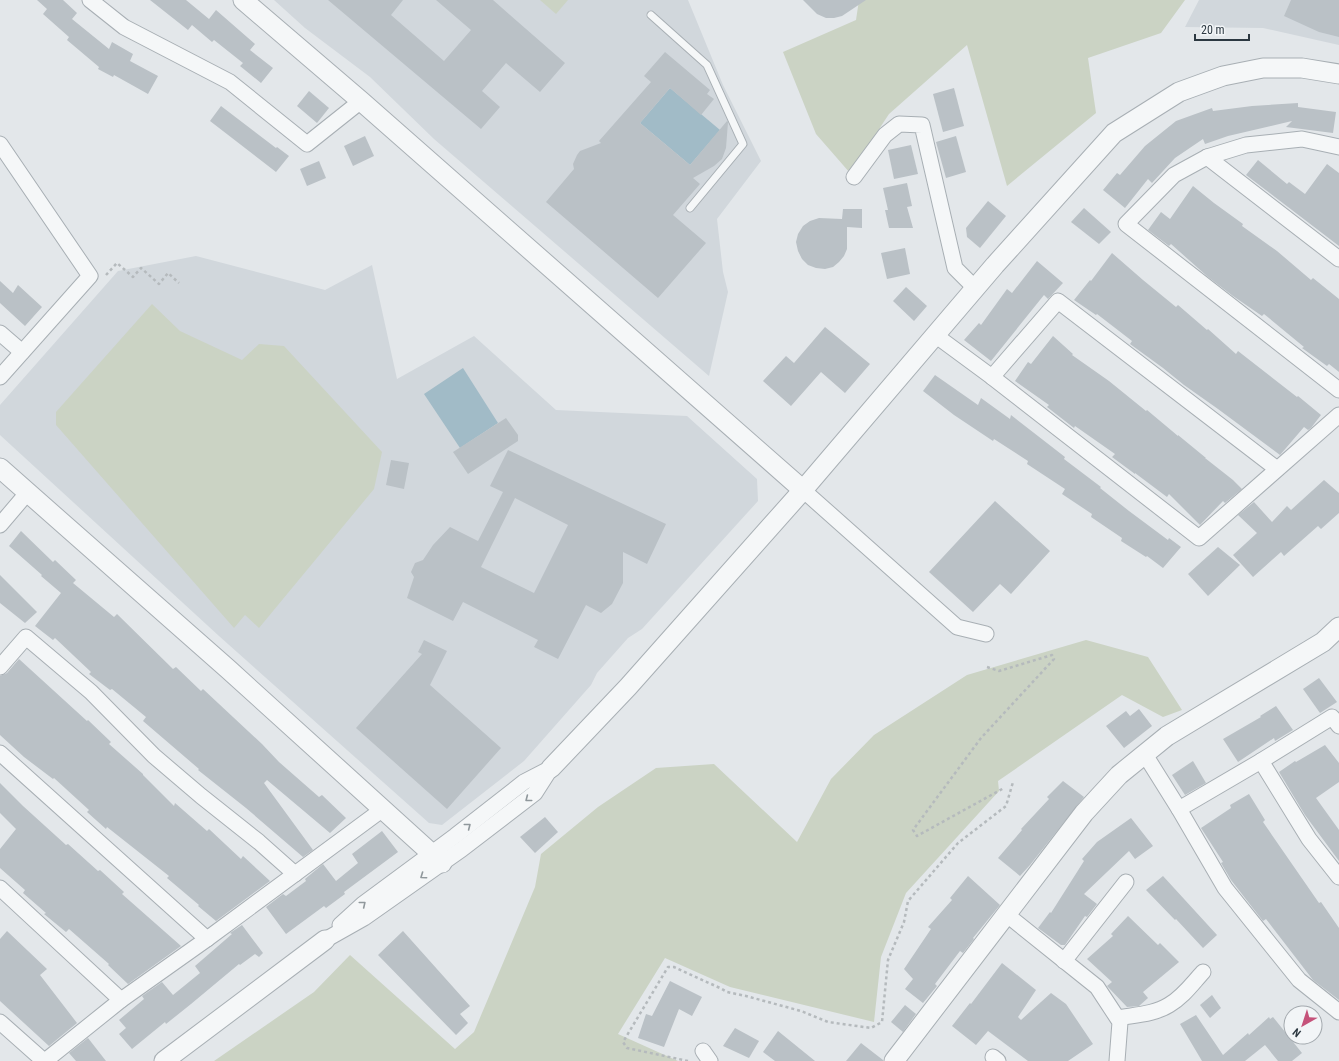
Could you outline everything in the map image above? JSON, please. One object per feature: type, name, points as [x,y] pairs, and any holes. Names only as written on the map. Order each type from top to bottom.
[{"type":"street","points":[[90,0],[124,27],[230,82],[307,144],[361,101]]},
{"type":"street","points":[[243,0],[361,101],[957,627],[986,634]]},
{"type":"street","points":[[164,1061],[325,940],[364,918],[437,858],[524,782],[551,768],[628,687],[803,490],[975,288],[1114,134],[1179,92],[1223,76],[1263,68],[1302,68],[1339,74]]},
{"type":"street","points":[[854,177],[885,135],[899,124],[922,124],[956,268],[975,288]]},
{"type":"street","points":[[1339,147],[1302,139],[1246,145],[1207,157],[1174,175],[1126,224],[1339,390]]},
{"type":"street","points":[[0,144],[90,276],[0,377]]},
{"type":"street","points":[[1207,157],[1339,259]]},
{"type":"street","points":[[992,377],[1058,302],[1277,468]]},
{"type":"street","points":[[0,333],[22,352]]},
{"type":"street","points":[[935,335],[992,377],[1199,538],[1339,415]]},
{"type":"street","points":[[0,468],[437,858]]},
{"type":"street","points":[[0,525],[28,492]]},
{"type":"street","points":[[894,1061],[1084,813],[1119,775],[1166,736],[1323,642],[1339,627]]},
{"type":"street","points":[[0,667],[26,637],[91,692],[154,756],[259,842],[295,874]]},
{"type":"street","points":[[1179,809],[1332,717],[1339,726]]},
{"type":"street","points":[[0,753],[207,939]]},
{"type":"street","points":[[1144,754],[1179,809],[1225,888],[1299,980],[1339,1012]]},
{"type":"street","points":[[1261,761],[1309,839],[1339,877]]},
{"type":"street","points":[[0,1022],[44,1061],[121,1000],[207,939],[383,809]]},
{"type":"street","points":[[1064,961],[1126,882]]},
{"type":"street","points":[[0,888],[121,1000]]},
{"type":"street","points":[[1006,914],[1097,987],[1120,1022],[1117,1061]]},
{"type":"street","points":[[1118,1018],[1152,1012],[1168,1006],[1184,994],[1203,972]]},
{"type":"lane","points":[[651,15],[707,65],[743,144],[690,208]]},
{"type":"path","points":[[104,276],[107,275],[117,263],[133,277],[141,268],[159,284],[168,273],[179,283]]},
{"type":"path","points":[[987,667],[999,671],[1052,655],[1054,660],[981,738],[913,830],[917,836],[1004,788]]},
{"type":"path","points":[[688,1061],[627,1048],[623,1042],[668,967],[674,967],[727,992],[801,1011],[828,1022],[871,1028],[882,1022],[888,960],[904,922],[908,901],[958,843],[1006,806],[1013,782]]},
{"type":"shaded area","points":[[274,0],[688,0],[723,85],[761,161],[717,219],[723,272],[728,292],[709,376],[434,139],[370,77],[305,28]]},
{"type":"shaded area","points":[[1199,0],[1339,0],[1339,45],[1263,28],[1185,27]]},
{"type":"shaded area","points":[[196,256],[325,290],[372,265],[397,379],[474,336],[556,410],[687,416],[757,479],[758,501],[642,629],[628,638],[597,673],[591,685],[524,761],[442,825],[429,823],[219,636],[0,435],[0,405],[118,271]]},
{"type":"green space","points":[[540,0],[568,0],[556,14]]},
{"type":"green space","points":[[859,0],[1185,0],[1161,33],[1088,58],[1096,113],[1007,186],[967,45],[889,114],[850,173],[816,134],[783,52],[856,20]]},
{"type":"green space","points":[[152,304],[180,331],[242,360],[259,344],[284,346],[382,452],[374,489],[259,628],[245,615],[234,628],[56,425],[56,412]]},
{"type":"green space","points":[[1086,640],[1148,657],[1182,710],[1163,717],[1122,695],[998,781],[999,791],[906,893],[881,957],[874,1022],[730,987],[665,958],[618,1034],[678,1061],[214,1061],[314,992],[350,955],[455,1049],[474,1032],[535,887],[541,854],[598,807],[656,768],[714,764],[797,842],[831,779],[874,735],[967,675]]},
{"type":"water","points":[[670,88],[720,130],[690,165],[640,123]]},
{"type":"water","points":[[463,368],[498,423],[460,448],[424,394]]},
{"type":"building","points":[[37,0],[63,0],[77,13],[72,19],[109,49],[112,42],[133,54],[130,61],[158,76],[148,94],[114,75],[113,77],[98,69],[99,67],[67,40],[69,37],[43,14],[47,9]]},
{"type":"building","points":[[150,0],[186,0],[209,19],[216,10],[255,44],[250,50],[273,68],[261,83],[240,66],[243,63],[214,40],[212,42],[192,25],[188,30]]},
{"type":"building","points":[[328,0],[403,0],[391,15],[444,61],[471,30],[436,0],[493,0],[565,63],[540,92],[506,63],[482,91],[500,107],[481,129]]},
{"type":"building","points":[[803,0],[866,0],[842,16],[826,18],[817,14]]},
{"type":"building","points":[[1291,0],[1339,0],[1339,37],[1319,32],[1284,16]]},
{"type":"building","points":[[665,52],[710,90],[707,94],[714,99],[701,115],[670,88],[640,123],[690,165],[727,121],[728,122],[726,148],[722,159],[714,166],[693,178],[700,184],[673,215],[706,243],[658,298],[546,202],[574,169],[573,164],[580,151],[601,143],[599,141],[651,82],[644,76]]},
{"type":"building","points":[[954,88],[964,126],[943,132],[933,94]]},
{"type":"building","points":[[309,91],[329,108],[317,123],[297,106]]},
{"type":"building","points":[[1298,103],[1298,107],[1336,112],[1333,133],[1286,127],[1292,121],[1228,136],[1205,144],[1203,139],[1175,158],[1152,183],[1148,179],[1125,208],[1103,190],[1117,173],[1120,175],[1145,146],[1176,121],[1212,108],[1213,111],[1252,106]]},
{"type":"building","points":[[221,106],[276,148],[277,147],[289,156],[276,172],[210,121]]},
{"type":"building","points":[[365,136],[374,156],[353,166],[344,146]]},
{"type":"building","points":[[956,136],[966,172],[946,178],[936,142]]},
{"type":"building","points":[[911,145],[918,174],[894,179],[888,150]]},
{"type":"building","points":[[1258,160],[1287,184],[1289,182],[1305,194],[1327,164],[1339,173],[1339,246],[1246,175]]},
{"type":"building","points":[[319,161],[326,178],[307,186],[300,169]]},
{"type":"building","points":[[907,183],[912,206],[907,207],[913,228],[889,228],[885,210],[888,210],[883,188]]},
{"type":"building","points":[[1193,186],[1243,224],[1242,226],[1277,251],[1311,280],[1313,278],[1339,299],[1339,372],[1329,364],[1327,366],[1302,348],[1304,347],[1264,314],[1262,316],[1233,296],[1208,277],[1171,244],[1169,246],[1148,230],[1161,212],[1170,219]]},
{"type":"building","points":[[988,201],[1006,216],[980,248],[967,237],[966,228]]},
{"type":"building","points":[[1084,208],[1111,232],[1099,244],[1071,222]]},
{"type":"building","points":[[843,209],[862,209],[862,228],[847,227],[847,249],[844,256],[833,267],[825,269],[808,265],[802,259],[796,242],[798,234],[803,226],[810,221],[819,218],[842,219]]},
{"type":"building","points":[[905,248],[910,274],[887,279],[881,253]]},
{"type":"building","points":[[1112,253],[1176,307],[1178,305],[1207,330],[1208,329],[1236,354],[1238,351],[1321,415],[1311,428],[1308,430],[1304,427],[1280,455],[1130,344],[1132,341],[1097,314],[1096,315],[1074,300],[1090,280],[1091,281]]},
{"type":"building","points":[[1037,261],[1063,283],[1048,299],[1044,295],[991,361],[964,340],[979,323],[981,325],[1007,289],[1012,293]]},
{"type":"building","points":[[0,281],[13,293],[18,285],[42,307],[25,326],[0,303]]},
{"type":"building","points":[[906,287],[927,306],[914,321],[893,301]]},
{"type":"building","points":[[825,327],[870,364],[845,393],[821,372],[791,406],[763,381],[786,356],[794,363]]},
{"type":"building","points":[[1053,336],[1073,354],[1072,355],[1109,381],[1146,411],[1147,410],[1242,489],[1225,503],[1223,501],[1200,525],[1169,494],[1167,497],[1112,457],[1115,454],[1075,426],[1074,428],[1047,407],[1049,405],[1015,381],[1028,362],[1031,364]]},
{"type":"building","points":[[935,375],[978,405],[981,398],[1010,419],[1011,415],[1065,457],[1064,459],[1101,487],[1100,488],[1129,511],[1168,540],[1169,538],[1181,547],[1163,568],[1147,556],[1146,557],[1121,541],[1122,538],[1091,517],[1092,514],[1062,494],[1065,489],[1027,464],[1028,461],[994,439],[993,441],[954,415],[923,391]]},
{"type":"building","points":[[506,418],[518,435],[518,441],[468,474],[453,452]]},
{"type":"building","points":[[508,450],[666,524],[647,564],[623,552],[623,583],[612,604],[601,613],[586,605],[558,659],[534,647],[538,640],[463,602],[453,621],[407,598],[414,577],[411,572],[415,563],[423,560],[433,545],[450,527],[478,541],[503,492],[490,486]],"holes":[[[515,498],[568,525],[534,593],[481,567]]]},
{"type":"building","points":[[391,460],[409,463],[404,489],[386,485]]},
{"type":"building","points":[[1324,480],[1339,493],[1339,513],[1321,529],[1318,526],[1284,556],[1281,552],[1253,577],[1233,555],[1257,533],[1238,515],[1254,502],[1272,522],[1287,506],[1291,510]]},
{"type":"building","points":[[995,501],[1050,551],[1011,594],[1000,584],[973,612],[929,572]]},
{"type":"building","points":[[21,531],[53,562],[55,560],[76,580],[73,583],[114,617],[117,614],[173,669],[176,667],[201,691],[203,689],[262,744],[279,762],[319,797],[322,795],[346,818],[330,833],[267,780],[264,783],[313,850],[303,857],[246,808],[198,770],[199,769],[143,721],[146,717],[112,689],[110,690],[89,674],[91,672],[55,638],[53,640],[35,626],[61,593],[9,546]]},
{"type":"building","points":[[1218,547],[1240,565],[1208,596],[1188,574]]},
{"type":"building","points":[[0,575],[37,612],[25,623],[0,603]]},
{"type":"building","points":[[424,640],[447,651],[430,685],[501,748],[447,809],[356,728],[422,654],[418,652]]},
{"type":"building","points":[[19,659],[87,721],[88,720],[111,742],[109,744],[143,774],[174,806],[175,803],[207,831],[209,829],[241,859],[243,856],[270,881],[216,921],[167,878],[169,876],[107,827],[106,829],[87,812],[89,810],[54,778],[53,779],[24,757],[0,735],[0,676],[7,673]]},
{"type":"building","points":[[1319,678],[1337,702],[1320,713],[1303,689]]},
{"type":"building","points":[[1276,706],[1293,730],[1275,741],[1274,738],[1238,762],[1223,739],[1261,717],[1260,716]]},
{"type":"building","points":[[1139,709],[1152,726],[1124,748],[1106,726],[1126,711],[1130,716]]},
{"type":"building","points":[[1325,745],[1339,763],[1339,782],[1316,798],[1339,830],[1339,861],[1305,815],[1279,772],[1295,761],[1296,762]]},
{"type":"building","points":[[1193,761],[1206,783],[1185,795],[1172,775]]},
{"type":"building","points":[[1063,781],[1084,797],[1020,876],[998,858],[1022,830],[1021,829],[1049,799],[1047,797]]},
{"type":"building","points":[[0,783],[66,845],[68,844],[98,871],[100,870],[124,892],[122,894],[181,946],[128,984],[108,965],[109,964],[69,929],[66,932],[44,914],[46,913],[23,893],[25,890],[0,868],[0,849],[16,829],[0,813]]},
{"type":"building","points":[[1249,794],[1265,820],[1263,822],[1319,903],[1321,902],[1339,928],[1339,1000],[1313,980],[1266,919],[1263,921],[1231,880],[1221,863],[1223,862],[1201,828],[1231,808],[1230,805]]},
{"type":"building","points":[[545,817],[558,832],[535,853],[520,837]]},
{"type":"building","points":[[1131,818],[1153,846],[1135,859],[1129,851],[1084,894],[1097,904],[1087,917],[1085,916],[1065,945],[1061,945],[1038,928],[1050,912],[1051,913],[1084,861],[1082,859],[1097,842]]},
{"type":"building","points":[[382,831],[398,852],[344,892],[345,894],[326,908],[324,906],[286,934],[266,907],[283,894],[286,896],[306,881],[305,879],[323,864],[336,881],[358,863],[352,854]]},
{"type":"building","points":[[968,876],[1000,905],[973,938],[974,939],[963,953],[960,951],[935,984],[937,986],[923,1003],[905,989],[913,979],[904,969],[931,929],[928,927],[952,900],[950,898]]},
{"type":"building","points":[[1163,876],[1217,935],[1203,948],[1146,890]]},
{"type":"building","points":[[1128,916],[1158,945],[1160,943],[1179,962],[1143,992],[1148,998],[1139,1006],[1127,1007],[1107,986],[1112,982],[1087,959],[1113,936],[1111,934]]},
{"type":"building","points":[[242,925],[263,953],[259,957],[255,954],[240,965],[239,964],[166,1024],[165,1022],[132,1049],[119,1034],[126,1028],[119,1020],[144,999],[142,996],[162,982],[173,995],[200,973],[195,966],[232,934],[230,933]]},
{"type":"building","points":[[7,931],[47,969],[40,975],[77,1023],[49,1046],[0,1001],[0,939]]},
{"type":"building","points":[[403,931],[470,1006],[460,1014],[468,1023],[456,1035],[378,955]]},
{"type":"building","points":[[1002,963],[1036,990],[1018,1017],[1021,1020],[1051,993],[1066,1004],[1093,1044],[1068,1061],[1028,1061],[988,1031],[976,1045],[952,1026],[970,1003],[971,1004]]},
{"type":"building","points":[[670,981],[702,997],[692,1016],[679,1009],[664,1047],[638,1038],[646,1014],[652,1016]]},
{"type":"building","points":[[1212,995],[1221,1008],[1210,1018],[1200,1005]]},
{"type":"building","points":[[905,1005],[916,1014],[903,1032],[891,1022]]},
{"type":"building","points":[[1196,1015],[1223,1055],[1269,1017],[1270,1019],[1273,1017],[1283,1029],[1283,1045],[1296,1045],[1302,1053],[1292,1061],[1278,1061],[1265,1045],[1245,1061],[1202,1061],[1180,1024]]},
{"type":"building","points":[[735,1028],[759,1041],[749,1058],[723,1046]]},
{"type":"building","points":[[778,1031],[815,1061],[775,1061],[763,1052]]},
{"type":"building","points":[[88,1038],[106,1061],[76,1061],[69,1053]]},
{"type":"building","points":[[861,1043],[883,1060],[883,1061],[846,1061]]}]
